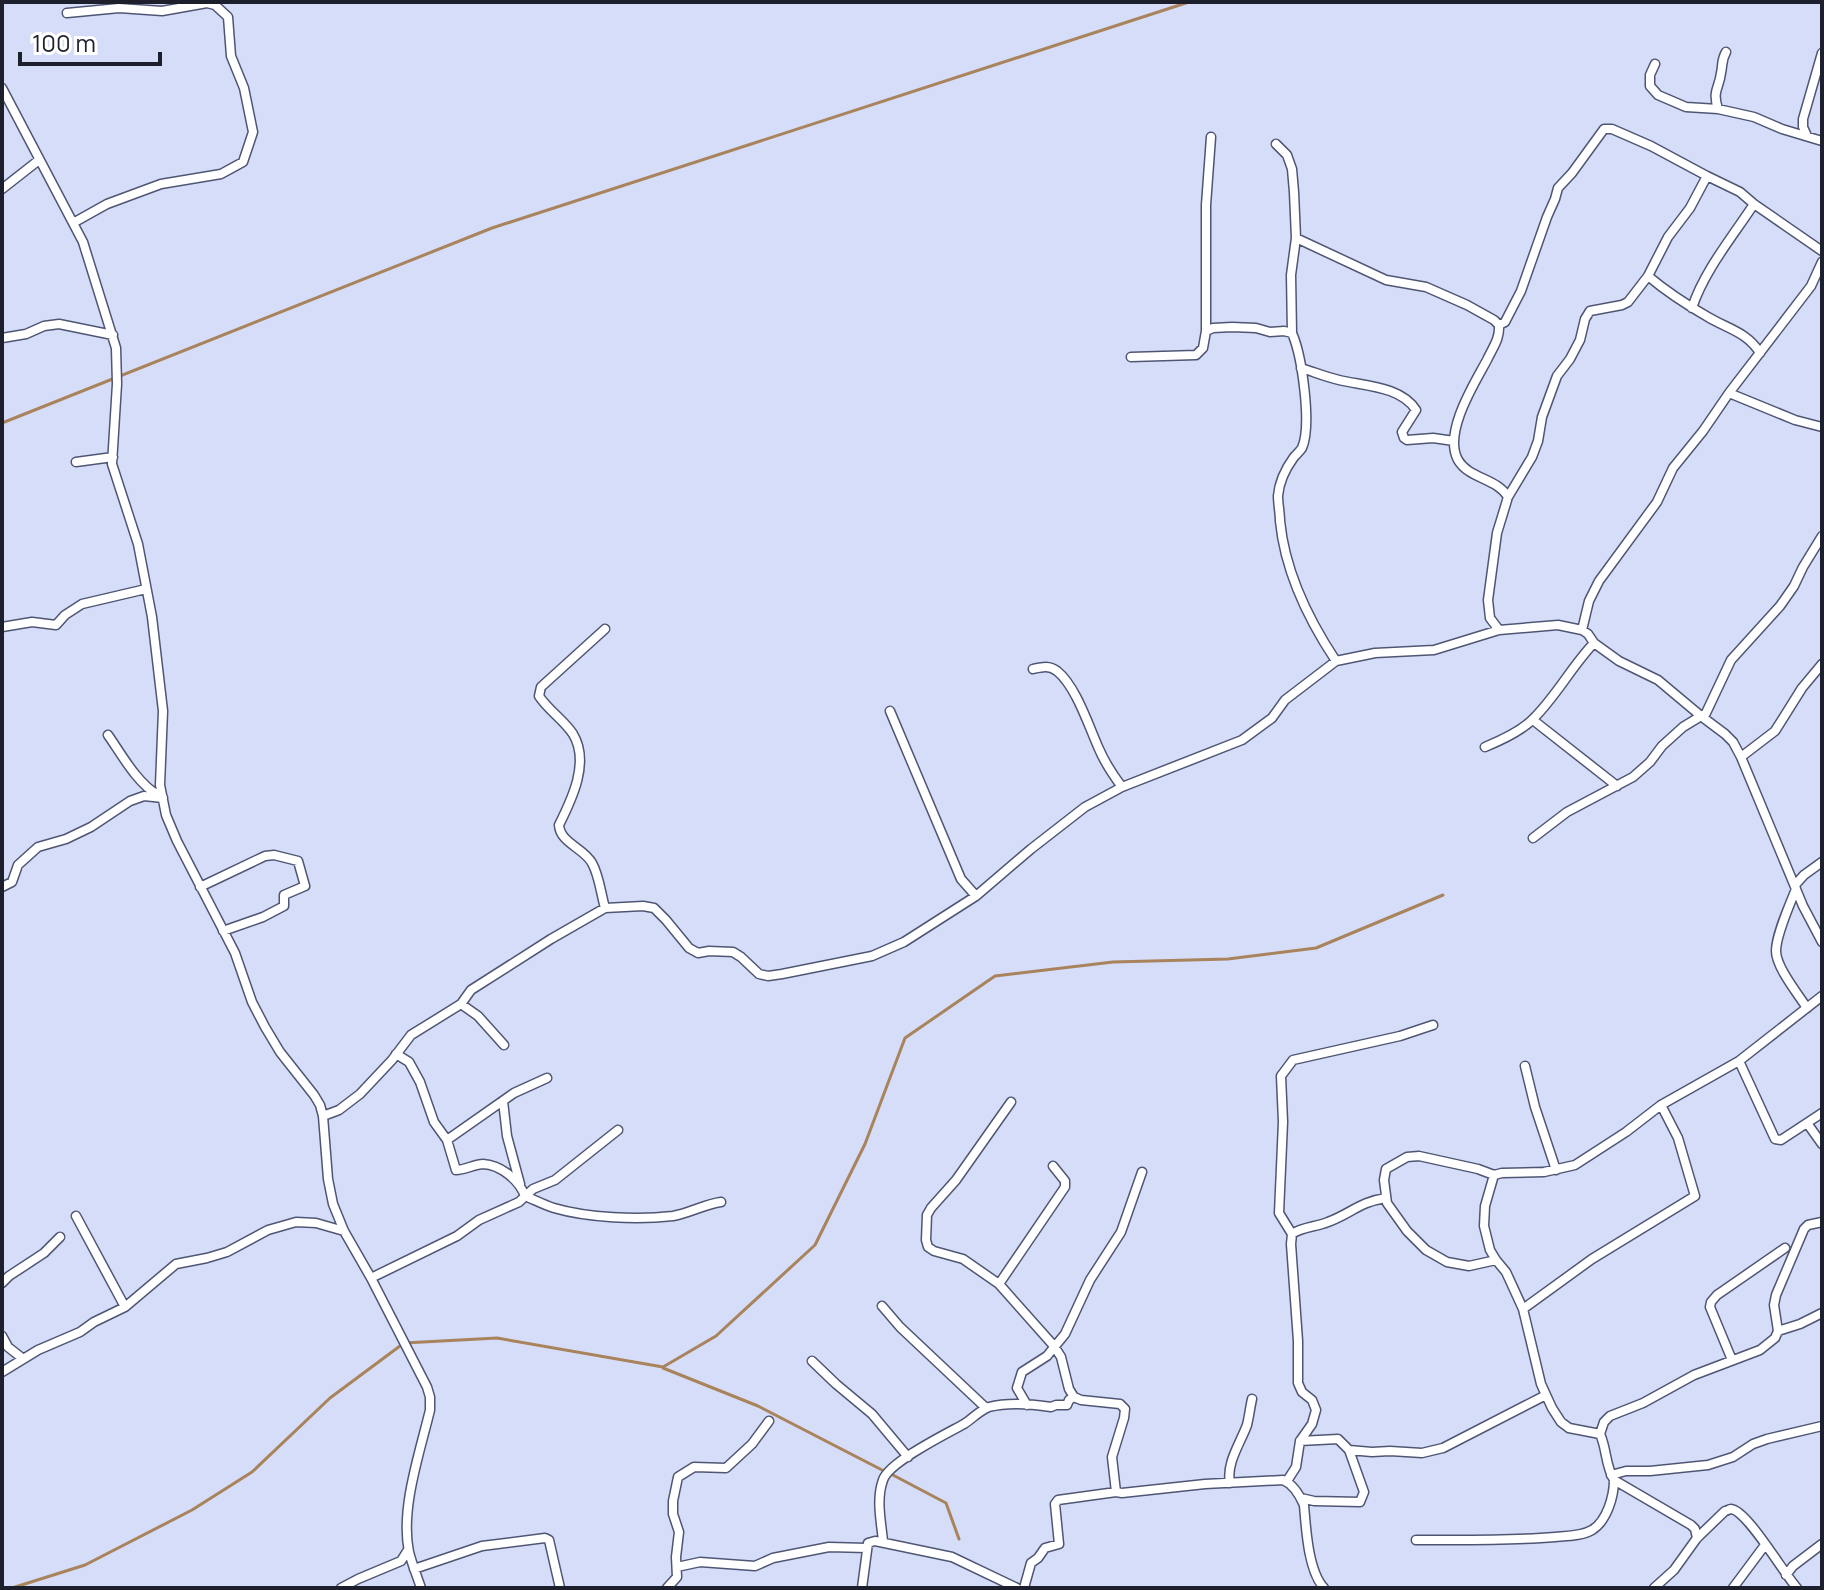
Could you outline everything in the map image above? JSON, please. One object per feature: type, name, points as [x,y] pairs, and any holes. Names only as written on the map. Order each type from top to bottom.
[{"type":"street","points":[[67,13],[119,8],[162,11],[207,3],[215,5],[228,17],[231,56],[244,88],[253,132],[243,162],[221,174],[161,184],[107,204],[73,223]]},
{"type":"street","points":[[1718,109],[1716,88],[1722,74],[1721,61],[1726,52]]},
{"type":"street","points":[[1807,136],[1803,119],[1822,53]]},
{"type":"street","points":[[1655,64],[1650,75],[1650,86],[1658,95],[1686,107],[1718,109],[1754,117],[1822,141]]},
{"type":"street","points":[[2,88],[83,242],[116,348],[112,464],[138,544],[152,617],[163,711],[160,785],[166,815],[235,953],[252,1002],[265,1027],[320,1105],[333,1204],[430,1397],[407,1527],[408,1550],[421,1588]]},
{"type":"street","points":[[1499,325],[1505,322],[1521,291],[1558,188],[1604,129],[1612,129],[1651,146],[1740,192],[1822,251]]},
{"type":"street","points":[[1131,357],[1196,355],[1203,348],[1206,331],[1206,205],[1211,137]]},
{"type":"street","points":[[1276,144],[1287,155],[1292,169],[1296,238],[1291,275],[1292,333],[1301,368],[1306,420],[1302,447],[1283,477],[1278,496],[1281,530],[1289,571],[1322,640],[1336,661]]},
{"type":"street","points":[[2,189],[39,160]]},
{"type":"street","points":[[1499,630],[1490,618],[1488,600],[1497,533],[1508,497],[1532,457],[1557,376],[1580,340],[1590,311],[1628,302],[1648,276],[1668,237],[1690,208],[1707,176]]},
{"type":"street","points":[[1692,308],[1709,272],[1754,204]]},
{"type":"street","points":[[1296,238],[1386,280],[1426,287],[1467,305],[1499,325],[1498,341],[1466,400],[1454,441],[1457,459],[1467,470],[1504,490],[1508,497]]},
{"type":"street","points":[[1582,630],[1589,601],[1599,581],[1657,502],[1673,468],[1811,286],[1822,262]]},
{"type":"street","points":[[1648,276],[1692,308],[1754,342],[1760,353]]},
{"type":"street","points":[[2,338],[59,324],[113,335]]},
{"type":"street","points":[[1206,331],[1232,327],[1292,333]]},
{"type":"street","points":[[1301,368],[1407,399],[1416,410],[1402,432],[1407,440],[1433,438],[1454,441]]},
{"type":"street","points":[[1729,393],[1795,420],[1822,427]]},
{"type":"street","points":[[76,462],[113,457]]},
{"type":"street","points":[[1533,838],[1567,812],[1633,777],[1683,727],[1706,713],[1731,660],[1780,606],[1822,536]]},
{"type":"street","points":[[2,627],[32,622],[56,625],[82,604],[146,589]]},
{"type":"street","points":[[323,1116],[339,1110],[360,1094],[411,1035],[461,1004],[471,990],[605,908],[654,908],[689,948],[698,953],[733,952],[759,974],[768,976],[872,956],[904,942],[976,896],[1085,807],[1122,787],[1242,740],[1272,718],[1285,700],[1336,661],[1375,653],[1434,650],[1499,630],[1558,625],[1582,630],[1619,661],[1658,680],[1725,734],[1741,757],[1803,906],[1822,942]]},
{"type":"street","points":[[605,629],[541,687],[539,696],[573,734],[578,745],[577,788],[559,830],[593,864],[605,908]]},
{"type":"street","points":[[1485,747],[1501,741],[1533,720],[1594,643]]},
{"type":"street","points":[[1741,757],[1775,731],[1802,688],[1822,664]]},
{"type":"street","points":[[1033,669],[1048,666],[1063,678],[1080,705],[1107,765],[1122,787]]},
{"type":"street","points":[[890,711],[961,879],[976,896]]},
{"type":"street","points":[[1533,720],[1617,786]]},
{"type":"street","points":[[108,735],[149,790],[163,798]]},
{"type":"street","points":[[2,887],[12,882],[18,865],[38,847],[66,839],[91,827],[130,801],[144,796],[163,798]]},
{"type":"street","points":[[200,887],[265,856],[298,861],[305,886],[284,895],[284,906],[223,931]]},
{"type":"street","points":[[1807,1008],[1783,972],[1775,953],[1796,887],[1804,875],[1822,862]]},
{"type":"street","points":[[1496,1260],[1469,1266],[1447,1262],[1426,1250],[1407,1231],[1387,1203],[1386,1169],[1407,1157],[1419,1156],[1494,1175],[1544,1172],[1575,1165],[1661,1105],[1739,1061],[1822,996]]},
{"type":"street","points":[[461,1004],[478,1016],[504,1045]]},
{"type":"street","points":[[1287,1481],[1296,1467],[1300,1441],[1312,1424],[1316,1410],[1298,1383],[1292,1234],[1279,1213],[1283,1122],[1281,1076],[1293,1060],[1400,1036],[1433,1025]]},
{"type":"street","points":[[396,1054],[409,1062],[420,1082],[434,1122],[447,1140],[456,1170],[483,1164],[505,1171],[523,1192],[556,1208],[599,1215],[636,1218],[677,1215],[721,1202]]},
{"type":"street","points":[[1739,1061],[1775,1139],[1781,1140],[1822,1113]]},
{"type":"street","points":[[1525,1066],[1556,1170]]},
{"type":"street","points":[[447,1140],[503,1101],[547,1078]]},
{"type":"street","points":[[371,1278],[519,1202],[523,1192],[507,1136],[503,1101]]},
{"type":"street","points":[[1011,1102],[956,1180],[931,1208],[927,1215],[926,1240],[928,1247],[934,1251],[963,1259],[999,1284],[1054,1346],[1061,1357],[1074,1397],[1120,1404],[1125,1409],[1112,1457],[1116,1492]]},
{"type":"street","points":[[1523,1309],[1592,1259],[1695,1196],[1678,1138],[1661,1105]]},
{"type":"street","points":[[1807,1123],[1822,1144]]},
{"type":"street","points":[[523,1192],[555,1180],[618,1130]]},
{"type":"street","points":[[999,1284],[1065,1187],[1065,1181],[1053,1166]]},
{"type":"street","points":[[1027,1405],[1017,1388],[1022,1372],[1047,1356],[1065,1334],[1090,1280],[1121,1232],[1142,1172]]},
{"type":"street","points":[[1494,1175],[1485,1206],[1484,1226],[1490,1250],[1506,1272],[1523,1309],[1541,1384],[1561,1422],[1569,1428],[1600,1434]]},
{"type":"street","points":[[1292,1234],[1330,1222],[1360,1204],[1386,1198]]},
{"type":"street","points":[[76,1216],[125,1307]]},
{"type":"street","points":[[2,1372],[22,1358],[80,1332],[125,1307],[176,1264],[227,1252],[268,1230],[296,1222],[316,1223],[344,1231]]},
{"type":"street","points":[[1416,1540],[1514,1540],[1574,1536],[1593,1530],[1604,1517],[1614,1493],[1613,1477],[1607,1467],[1600,1434],[1604,1422],[1610,1416],[1643,1403],[1694,1375],[1760,1350],[1775,1338],[1778,1331],[1774,1305],[1776,1295],[1804,1229],[1822,1222]]},
{"type":"street","points":[[2,1283],[44,1253],[60,1237]]},
{"type":"street","points":[[1732,1360],[1710,1307],[1711,1302],[1785,1248]]},
{"type":"street","points":[[882,1306],[986,1408]]},
{"type":"street","points":[[1778,1331],[1822,1313]]},
{"type":"street","points":[[2,1336],[8,1347],[22,1358]]},
{"type":"street","points":[[812,1361],[872,1414],[908,1457]]},
{"type":"street","points":[[1349,1450],[1422,1453],[1443,1448],[1546,1395]]},
{"type":"street","points":[[883,1541],[879,1497],[884,1476],[896,1466],[986,1408],[1067,1405],[1074,1397]]},
{"type":"street","points":[[1230,1483],[1232,1464],[1247,1424],[1252,1399]]},
{"type":"street","points":[[667,1588],[677,1577],[679,1532],[673,1514],[673,1501],[678,1477],[694,1467],[726,1468],[752,1444],[769,1421]]},
{"type":"street","points":[[1613,1477],[1626,1471],[1708,1465],[1733,1457],[1767,1439],[1822,1426]]},
{"type":"street","points":[[1300,1441],[1338,1439],[1349,1450],[1364,1492],[1360,1502],[1301,1498]]},
{"type":"street","points":[[1613,1477],[1691,1525],[1697,1538]]},
{"type":"street","points":[[1024,1588],[1031,1563],[1045,1548],[1059,1544],[1055,1504],[1058,1500],[1116,1492],[1287,1481]]},
{"type":"street","points":[[1287,1481],[1304,1505],[1311,1557],[1320,1586]]},
{"type":"street","points":[[1654,1588],[1674,1570],[1697,1538],[1730,1509],[1750,1523],[1797,1588]]},
{"type":"street","points":[[414,1569],[482,1546],[545,1538],[549,1540],[560,1588]]},
{"type":"street","points":[[862,1588],[868,1543],[883,1541],[952,1557],[1017,1588]]},
{"type":"street","points":[[1786,1575],[1822,1544]]},
{"type":"street","points":[[1733,1588],[1765,1545]]},
{"type":"street","points":[[677,1567],[700,1562],[755,1566],[773,1558],[829,1547],[867,1548]]},
{"type":"street","points":[[341,1588],[401,1561],[408,1550]]},
{"type":"waterway","points":[[2,423],[492,228],[1189,2]]},
{"type":"waterway","points":[[12,1588],[85,1565],[192,1510],[252,1472],[330,1398],[404,1343],[497,1338],[663,1367],[716,1336],[815,1245],[865,1144],[905,1038],[995,976],[1113,962],[1228,959],[1316,948],[1443,895]]},
{"type":"waterway","points":[[663,1368],[758,1406],[884,1471]]},
{"type":"waterway","points":[[891,1474],[946,1503],[959,1539]]}]
